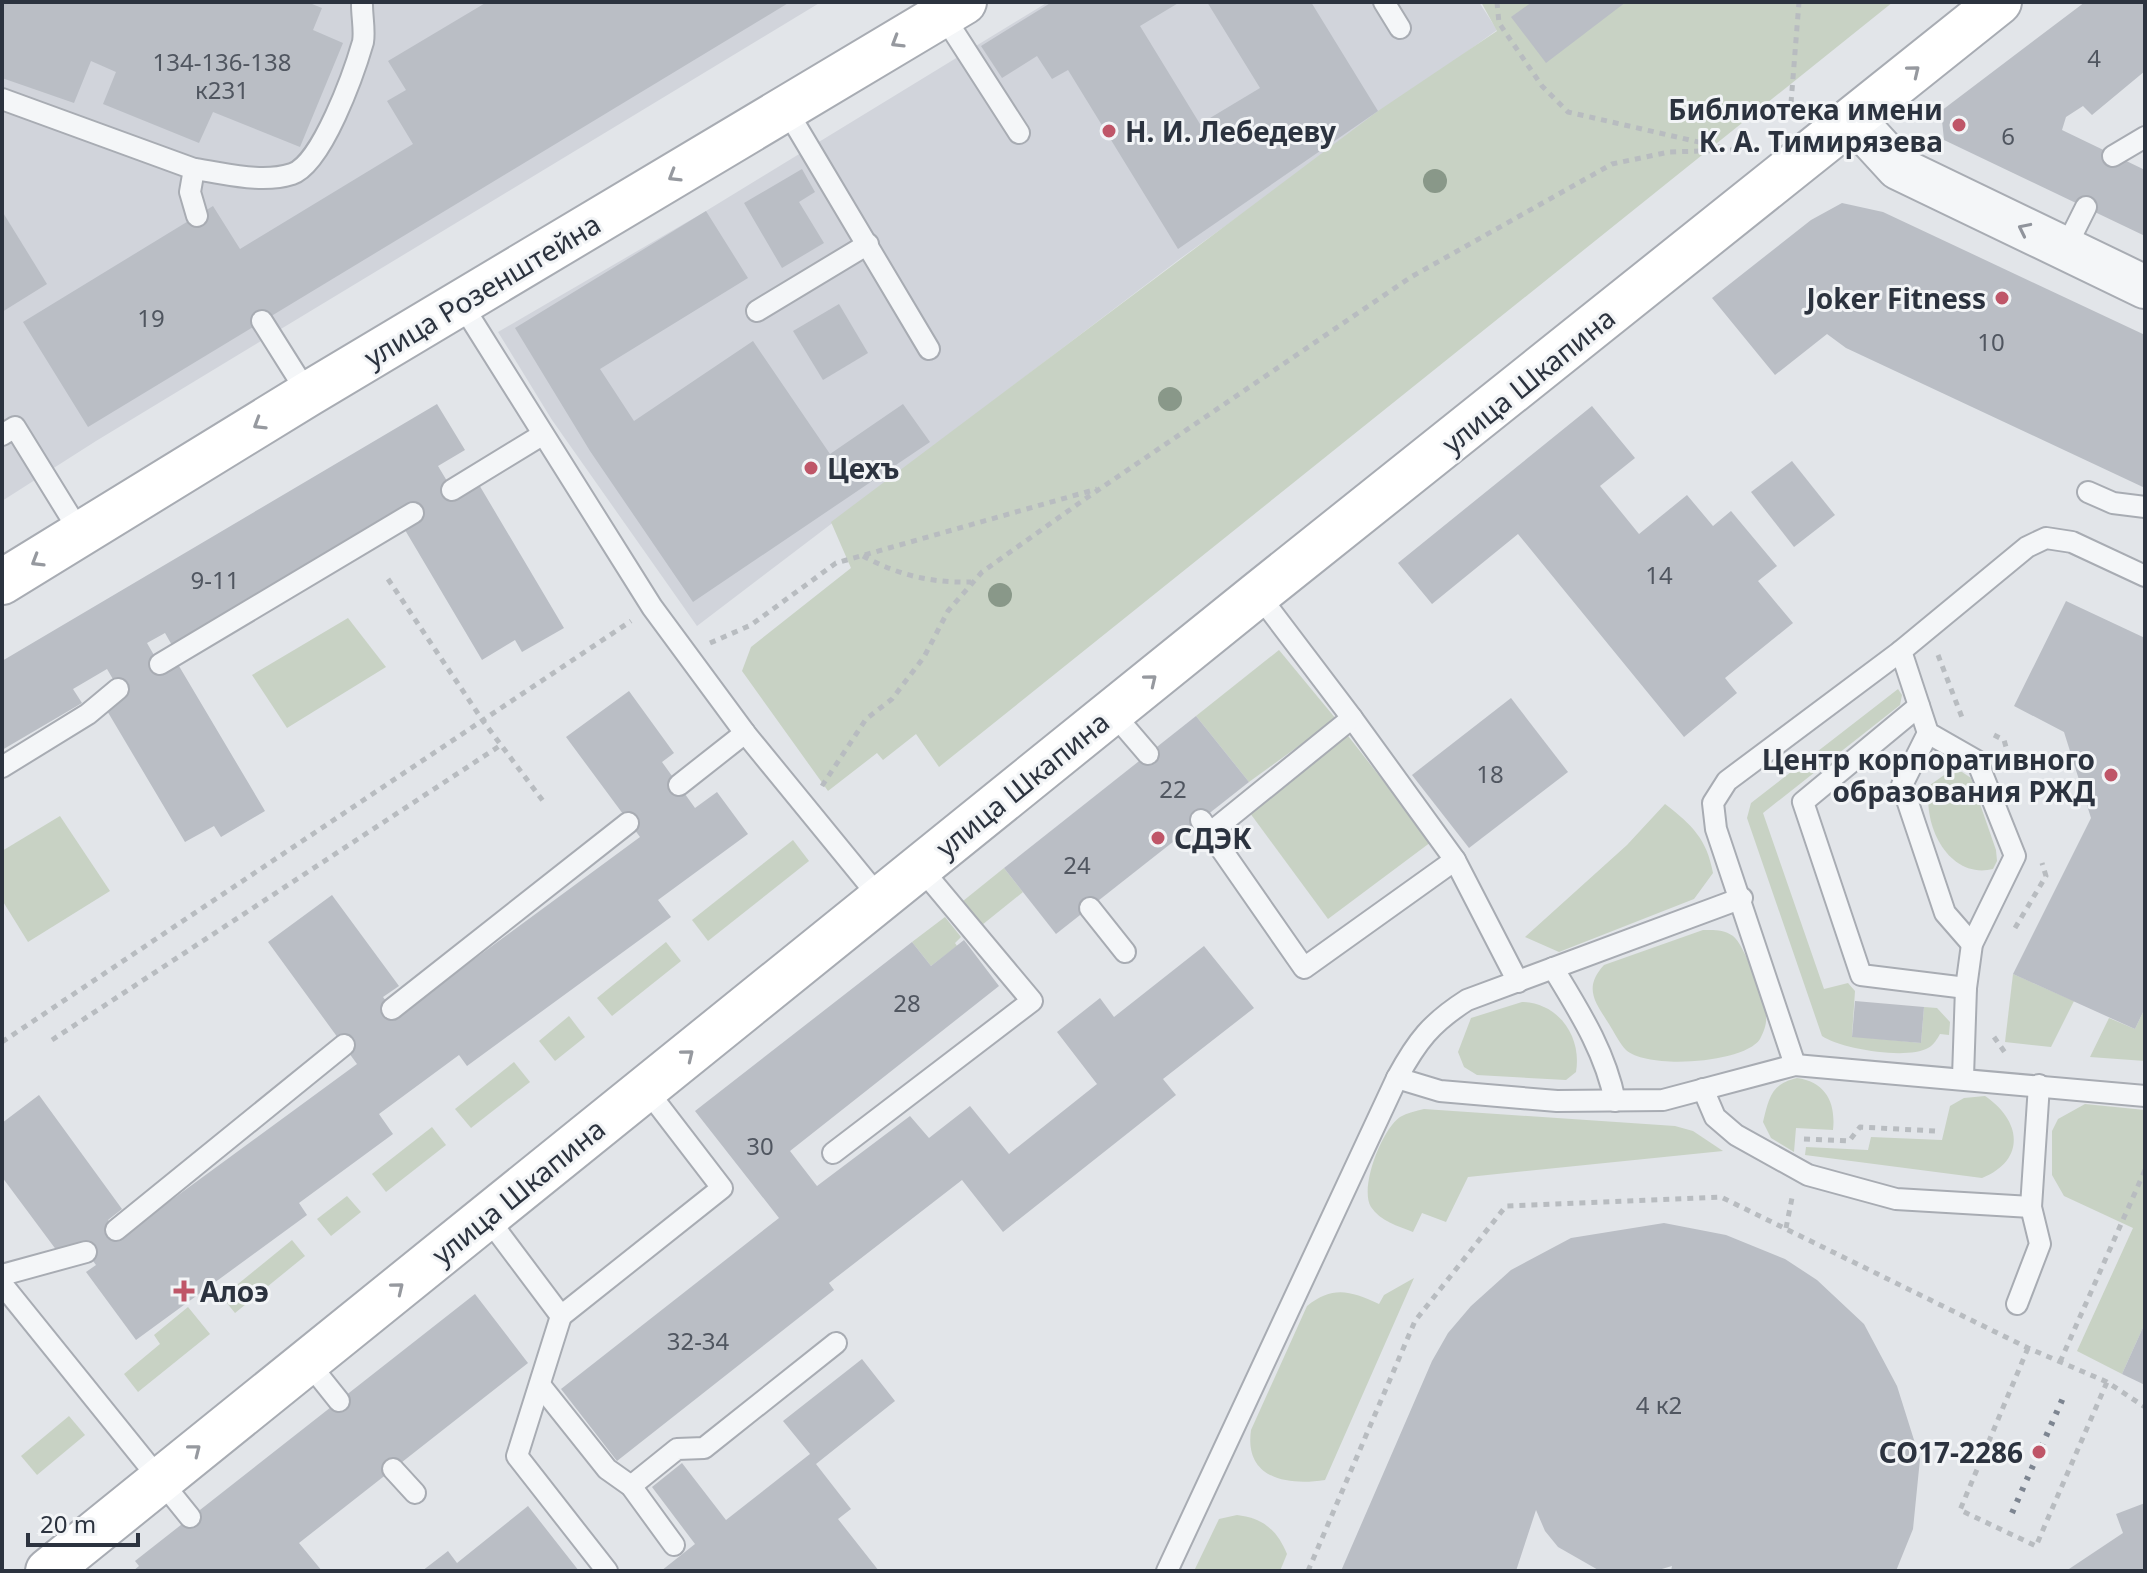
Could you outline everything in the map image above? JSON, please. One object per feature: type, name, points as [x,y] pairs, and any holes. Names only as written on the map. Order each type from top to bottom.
[{"type":"main road","name":"улица Шкапина","points":[[48,1571],[919,866],[1999,2]]},
{"type":"main road","name":"улица Розенштейна","points":[[2,582],[308,394],[954,8]]},
{"type":"street","points":[[1854,120],[1898,168],[2145,287]]},
{"type":"lane","points":[[1384,2],[1400,28]]},
{"type":"lane","points":[[2,99],[194,169],[266,179],[294,174],[312,160],[324,140],[364,39],[359,3]]},
{"type":"lane","points":[[954,8],[1019,133]]},
{"type":"lane","points":[[786,109],[929,349]]},
{"type":"lane","points":[[2113,156],[2144,138]]},
{"type":"lane","points":[[194,169],[190,192],[197,216]]},
{"type":"lane","points":[[2065,249],[2086,207]]},
{"type":"lane","points":[[757,311],[868,244]]},
{"type":"lane","points":[[461,303],[652,607],[745,733],[880,898]]},
{"type":"lane","points":[[262,321],[308,394]]},
{"type":"lane","points":[[2,435],[15,427],[81,534]]},
{"type":"lane","points":[[452,490],[542,435]]},
{"type":"lane","points":[[2088,492],[2113,503],[2145,507]]},
{"type":"lane","points":[[160,664],[413,513]]},
{"type":"lane","points":[[1795,1065],[1742,898],[1716,829],[1713,803],[1727,781],[1901,651],[2027,547],[2046,538],[2072,542],[2145,576]]},
{"type":"lane","points":[[1258,594],[1455,860],[1518,982]]},
{"type":"lane","points":[[1901,651],[1928,733],[1977,761],[2015,856],[1972,944],[1966,988],[1963,1077]]},
{"type":"lane","points":[[2,767],[88,714],[118,689]]},
{"type":"lane","points":[[1919,706],[1803,802],[1861,975],[1966,988]]},
{"type":"lane","points":[[1112,712],[1148,754]]},
{"type":"lane","points":[[1352,718],[1206,826],[1304,968],[1455,860]]},
{"type":"lane","points":[[679,785],[745,733]]},
{"type":"lane","points":[[1928,733],[1902,785],[1945,913],[1972,944]]},
{"type":"lane","points":[[392,1009],[628,823]]},
{"type":"lane","points":[[833,1153],[1032,1001],[919,866]]},
{"type":"lane","points":[[1167,1571],[1397,1078],[1416,1044],[1437,1019],[1467,1000],[1742,898]]},
{"type":"lane","points":[[1090,908],[1125,952]]},
{"type":"lane","points":[[1553,968],[1597,1043],[1609,1072],[1615,1101]]},
{"type":"lane","points":[[116,1230],[344,1045]]},
{"type":"lane","points":[[1397,1078],[1440,1091],[1557,1101],[1663,1100],[1795,1065],[1963,1077],[2145,1096]]},
{"type":"lane","points":[[2017,1304],[2040,1244],[2031,1207],[2039,1085]]},
{"type":"lane","points":[[607,1571],[517,1456],[561,1316],[722,1188],[646,1089]]},
{"type":"lane","points":[[1703,1089],[1715,1117],[1736,1135],[1808,1175],[1896,1199],[2031,1207]]},
{"type":"lane","points":[[486,1216],[561,1316]]},
{"type":"lane","points":[[2,1275],[86,1252]]},
{"type":"lane","points":[[2,1284],[190,1517]]},
{"type":"lane","points":[[631,1486],[677,1449],[704,1448],[836,1343]]},
{"type":"lane","points":[[307,1361],[339,1401]]},
{"type":"lane","points":[[540,1385],[607,1469],[631,1486],[674,1545]]},
{"type":"lane","points":[[393,1469],[415,1493]]},
{"type":"path","points":[[807,808],[866,719],[892,699],[924,657],[948,611],[982,572],[1411,277],[1612,164],[1669,152],[1734,150],[1568,112],[1542,86],[1499,23],[1497,2]]},
{"type":"path","points":[[1791,103],[1799,2]]},
{"type":"path","points":[[683,649],[721,640],[751,625],[836,563],[1102,487]]},
{"type":"path","points":[[863,556],[887,569],[935,583],[972,582]]},
{"type":"path","points":[[388,579],[483,721],[546,805]]},
{"type":"path","points":[[2,1042],[652,607]]},
{"type":"path","points":[[52,1040],[501,745]]},
{"type":"path","points":[[2060,1362],[2145,1170]]},
{"type":"path","points":[[1308,1571],[1415,1321],[1506,1206],[1721,1197],[2028,1348],[2107,1382],[2145,1407]]},
{"type":"path","points":[[2028,1348],[1960,1510],[2036,1546],[2107,1382]]},
{"type":"shaded area","points":[[2,2],[821,2],[2,501]]},
{"type":"shaded area","points":[[1048,2],[1479,2],[1497,30],[1181,258],[697,626],[552,420],[498,332],[706,211]]},
{"type":"green space","points":[[1481,2],[1893,2],[939,767],[916,734],[883,760],[877,753],[828,791],[742,671],[751,647],[851,568],[831,522],[1378,111],[1497,31]]},
{"type":"green space","points":[[348,618],[386,667],[287,728],[252,675]]},
{"type":"green space","points":[[1279,650],[1336,719],[1249,782],[1196,716]]},
{"type":"green space","points":[[1898,689],[1902,695],[1900,705],[1763,813],[1824,989],[1848,983],[1855,991],[1852,1036],[1921,1043],[1924,1007],[1937,1008],[1950,1022],[1949,1035],[1940,1034],[1928,1048],[1890,1053],[1858,1049],[1822,1036],[1747,818],[1751,803]]},
{"type":"green space","points":[[1345,732],[1431,842],[1328,919],[1247,809]]},
{"type":"green space","points":[[1950,771],[1962,772],[1971,778],[1996,850],[1997,861],[1993,869],[1977,870],[1963,866],[1941,845],[1934,831],[1928,800],[1930,785]]},
{"type":"green space","points":[[1665,804],[1697,834],[1707,851],[1713,873],[1694,899],[1559,952],[1525,937],[1627,845]]},
{"type":"green space","points":[[60,816],[110,891],[28,942],[2,900],[2,851]]},
{"type":"green space","points":[[793,840],[809,861],[708,941],[692,920]]},
{"type":"green space","points":[[1004,868],[1023,892],[982,925],[963,901]]},
{"type":"green space","points":[[945,917],[961,937],[955,943],[957,946],[931,966],[912,942]]},
{"type":"green space","points":[[1703,930],[1718,930],[1733,936],[1743,950],[1766,1015],[1760,1039],[1736,1054],[1696,1061],[1654,1060],[1626,1050],[1593,995],[1598,973],[1604,965]]},
{"type":"green space","points":[[666,942],[681,961],[612,1016],[597,998]]},
{"type":"green space","points":[[2013,974],[2074,1001],[2051,1047],[2005,1042]]},
{"type":"green space","points":[[1522,1002],[1547,1008],[1565,1024],[1577,1059],[1576,1072],[1566,1080],[1477,1075],[1464,1067],[1458,1052],[1471,1018]]},
{"type":"green space","points":[[2145,1008],[2145,1061],[2090,1057],[2109,1018],[2135,1029]]},
{"type":"green space","points":[[569,1016],[585,1037],[555,1061],[539,1041]]},
{"type":"green space","points":[[514,1062],[530,1082],[471,1128],[455,1109]]},
{"type":"green space","points":[[1797,1078],[1822,1089],[1831,1103],[1834,1120],[1833,1130],[1796,1128],[1794,1152],[1771,1138],[1763,1122],[1772,1093],[1782,1084]]},
{"type":"green space","points":[[1985,1096],[2006,1116],[2014,1139],[2007,1161],[1982,1178],[1805,1155],[1806,1147],[1868,1150],[1871,1137],[1942,1140],[1950,1106],[1964,1098]]},
{"type":"green space","points":[[2085,1104],[2145,1110],[2145,1323],[2122,1374],[2077,1351],[2133,1228],[2064,1196],[2052,1175],[2052,1131],[2058,1119]]},
{"type":"green space","points":[[1424,1109],[1675,1126],[1693,1131],[1723,1151],[1468,1177],[1446,1222],[1422,1213],[1413,1232],[1375,1212],[1368,1198],[1368,1187],[1374,1159],[1386,1133],[1400,1117]]},
{"type":"green space","points":[[432,1127],[446,1145],[386,1192],[372,1174]]},
{"type":"green space","points":[[347,1196],[361,1212],[331,1236],[317,1219]]},
{"type":"green space","points":[[292,1240],[305,1256],[235,1313],[222,1297]]},
{"type":"green space","points":[[1414,1278],[1325,1480],[1283,1480],[1262,1469],[1254,1459],[1251,1430],[1307,1306],[1325,1295],[1342,1292],[1379,1304],[1384,1295]]},
{"type":"green space","points":[[188,1307],[210,1334],[138,1392],[124,1374],[160,1344],[154,1335]]},
{"type":"green space","points":[[69,1416],[85,1435],[37,1475],[21,1456]]},
{"type":"green space","points":[[1237,1515],[1262,1522],[1279,1538],[1287,1554],[1280,1571],[1194,1571],[1219,1519]]},
{"type":"building","points":[[2,2],[307,2],[322,8],[313,30],[343,43],[300,147],[213,112],[199,143],[103,104],[116,72],[91,61],[74,103],[2,78]]},
{"type":"building","points":[[487,2],[790,2],[88,427],[23,322],[213,206],[240,249],[413,144],[387,101],[406,90],[388,61]]},
{"type":"building","points":[[1052,2],[1180,2],[1140,26],[1200,124],[1260,88],[1207,2],[1311,2],[1378,111],[1178,249],[1068,70],[1052,79],[1037,56],[1002,78],[981,46]]},
{"type":"building","points":[[1532,2],[1626,2],[1546,63],[1511,17]]},
{"type":"building","points":[[2085,2],[2145,2],[2145,71],[2092,115],[2083,106],[2066,117],[2062,130],[2145,170],[2145,236],[1944,140],[1941,111]]},
{"type":"building","points":[[802,169],[815,192],[799,202],[824,243],[782,268],[744,203]]},
{"type":"building","points":[[1842,203],[1883,212],[2145,335],[2145,488],[1846,348],[1827,334],[1775,375],[1712,298],[1811,220]]},
{"type":"building","points":[[2,211],[47,284],[2,312]]},
{"type":"building","points":[[706,211],[748,278],[600,369],[634,421],[753,341],[830,454],[903,404],[930,442],[693,602],[590,451],[515,328]]},
{"type":"building","points":[[839,304],[868,353],[823,380],[793,331]]},
{"type":"building","points":[[437,404],[465,450],[438,466],[456,496],[478,483],[564,628],[522,652],[515,640],[482,660],[405,530],[418,523],[409,507],[173,647],[165,633],[147,643],[162,669],[176,661],[265,811],[221,837],[214,826],[185,842],[106,709],[124,698],[107,669],[73,689],[82,703],[2,750],[2,661]]},
{"type":"building","points":[[1592,406],[1635,458],[1600,486],[1639,534],[1687,495],[1713,526],[1731,511],[1777,566],[1758,581],[1793,623],[1725,678],[1737,693],[1684,737],[1518,534],[1432,604],[1398,563]]},
{"type":"building","points":[[1792,461],[1835,515],[1794,547],[1751,492]]},
{"type":"building","name":"Центр корпоративного образования РЖД","points":[[2066,601],[2145,638],[2145,1008],[2135,1029],[2013,974],[2091,818],[2064,732],[2014,706]]},
{"type":"building","points":[[629,691],[674,753],[662,762],[695,808],[717,792],[748,834],[658,900],[671,917],[467,1066],[459,1055],[379,1114],[393,1134],[299,1203],[307,1215],[136,1340],[86,1272],[96,1265],[79,1242],[60,1255],[2,1177],[2,1123],[39,1095],[122,1209],[108,1220],[121,1237],[357,1064],[268,942],[332,895],[399,986],[383,997],[397,1016],[640,837],[566,737]]},
{"type":"building","points":[[1511,698],[1568,772],[1469,848],[1412,775]]},
{"type":"building","points":[[1196,716],[1249,782],[1056,934],[1004,868]]},
{"type":"building","points":[[964,940],[999,986],[790,1151],[817,1186],[910,1116],[929,1138],[970,1106],[1009,1154],[1097,1084],[1057,1032],[1100,998],[1114,1017],[1204,946],[1254,1008],[1163,1079],[1176,1095],[1003,1232],[962,1180],[829,1283],[834,1290],[617,1461],[561,1389],[779,1218],[695,1111],[912,942],[931,966]]},
{"type":"building","points":[[1855,1001],[1924,1007],[1921,1043],[1852,1037]]},
{"type":"building","points":[[1664,1223],[1726,1235],[1785,1259],[1817,1280],[1864,1324],[1897,1386],[1920,1459],[1913,1529],[1896,1571],[1671,1571],[1672,1566],[1655,1571],[1600,1571],[1558,1547],[1545,1531],[1536,1510],[1516,1571],[1341,1571],[1432,1361],[1448,1333],[1471,1306],[1511,1270],[1571,1238]]},
{"type":"building","points":[[475,1294],[528,1363],[299,1543],[322,1571],[133,1571],[139,1566],[135,1561]]},
{"type":"building","points":[[2145,1323],[2145,1385],[2122,1374]]},
{"type":"building","points":[[862,1359],[895,1401],[816,1464],[851,1509],[838,1519],[879,1571],[661,1571],[695,1544],[652,1487],[682,1463],[726,1520],[810,1454],[783,1421]]},
{"type":"building","points":[[2145,1503],[2145,1571],[2066,1571],[2123,1533],[2116,1514]]},
{"type":"building","points":[[528,1506],[579,1571],[422,1571],[448,1551],[457,1563]]},
{"type":"railway","points":[[2012,1513],[2063,1398]]},
{"type":"place","name":"Библиотека имени К. А. Тимирязева","points":[[1959,125]]},
{"type":"place","name":"Н. И. Лебедеву","points":[[1109,131]]},
{"type":"place","name":"Joker Fitness","points":[[2002,298]]},
{"type":"place","name":"Цехъ","points":[[811,468]]},
{"type":"place","name":"Центр корпоративного образования РЖД","points":[[2111,775]]},
{"type":"place","name":"СДЭК","points":[[1158,838]]},
{"type":"place","name":"Алоэ","points":[[184,1291]]},
{"type":"place","name":"СО17-2286","points":[[2039,1452]]}]
